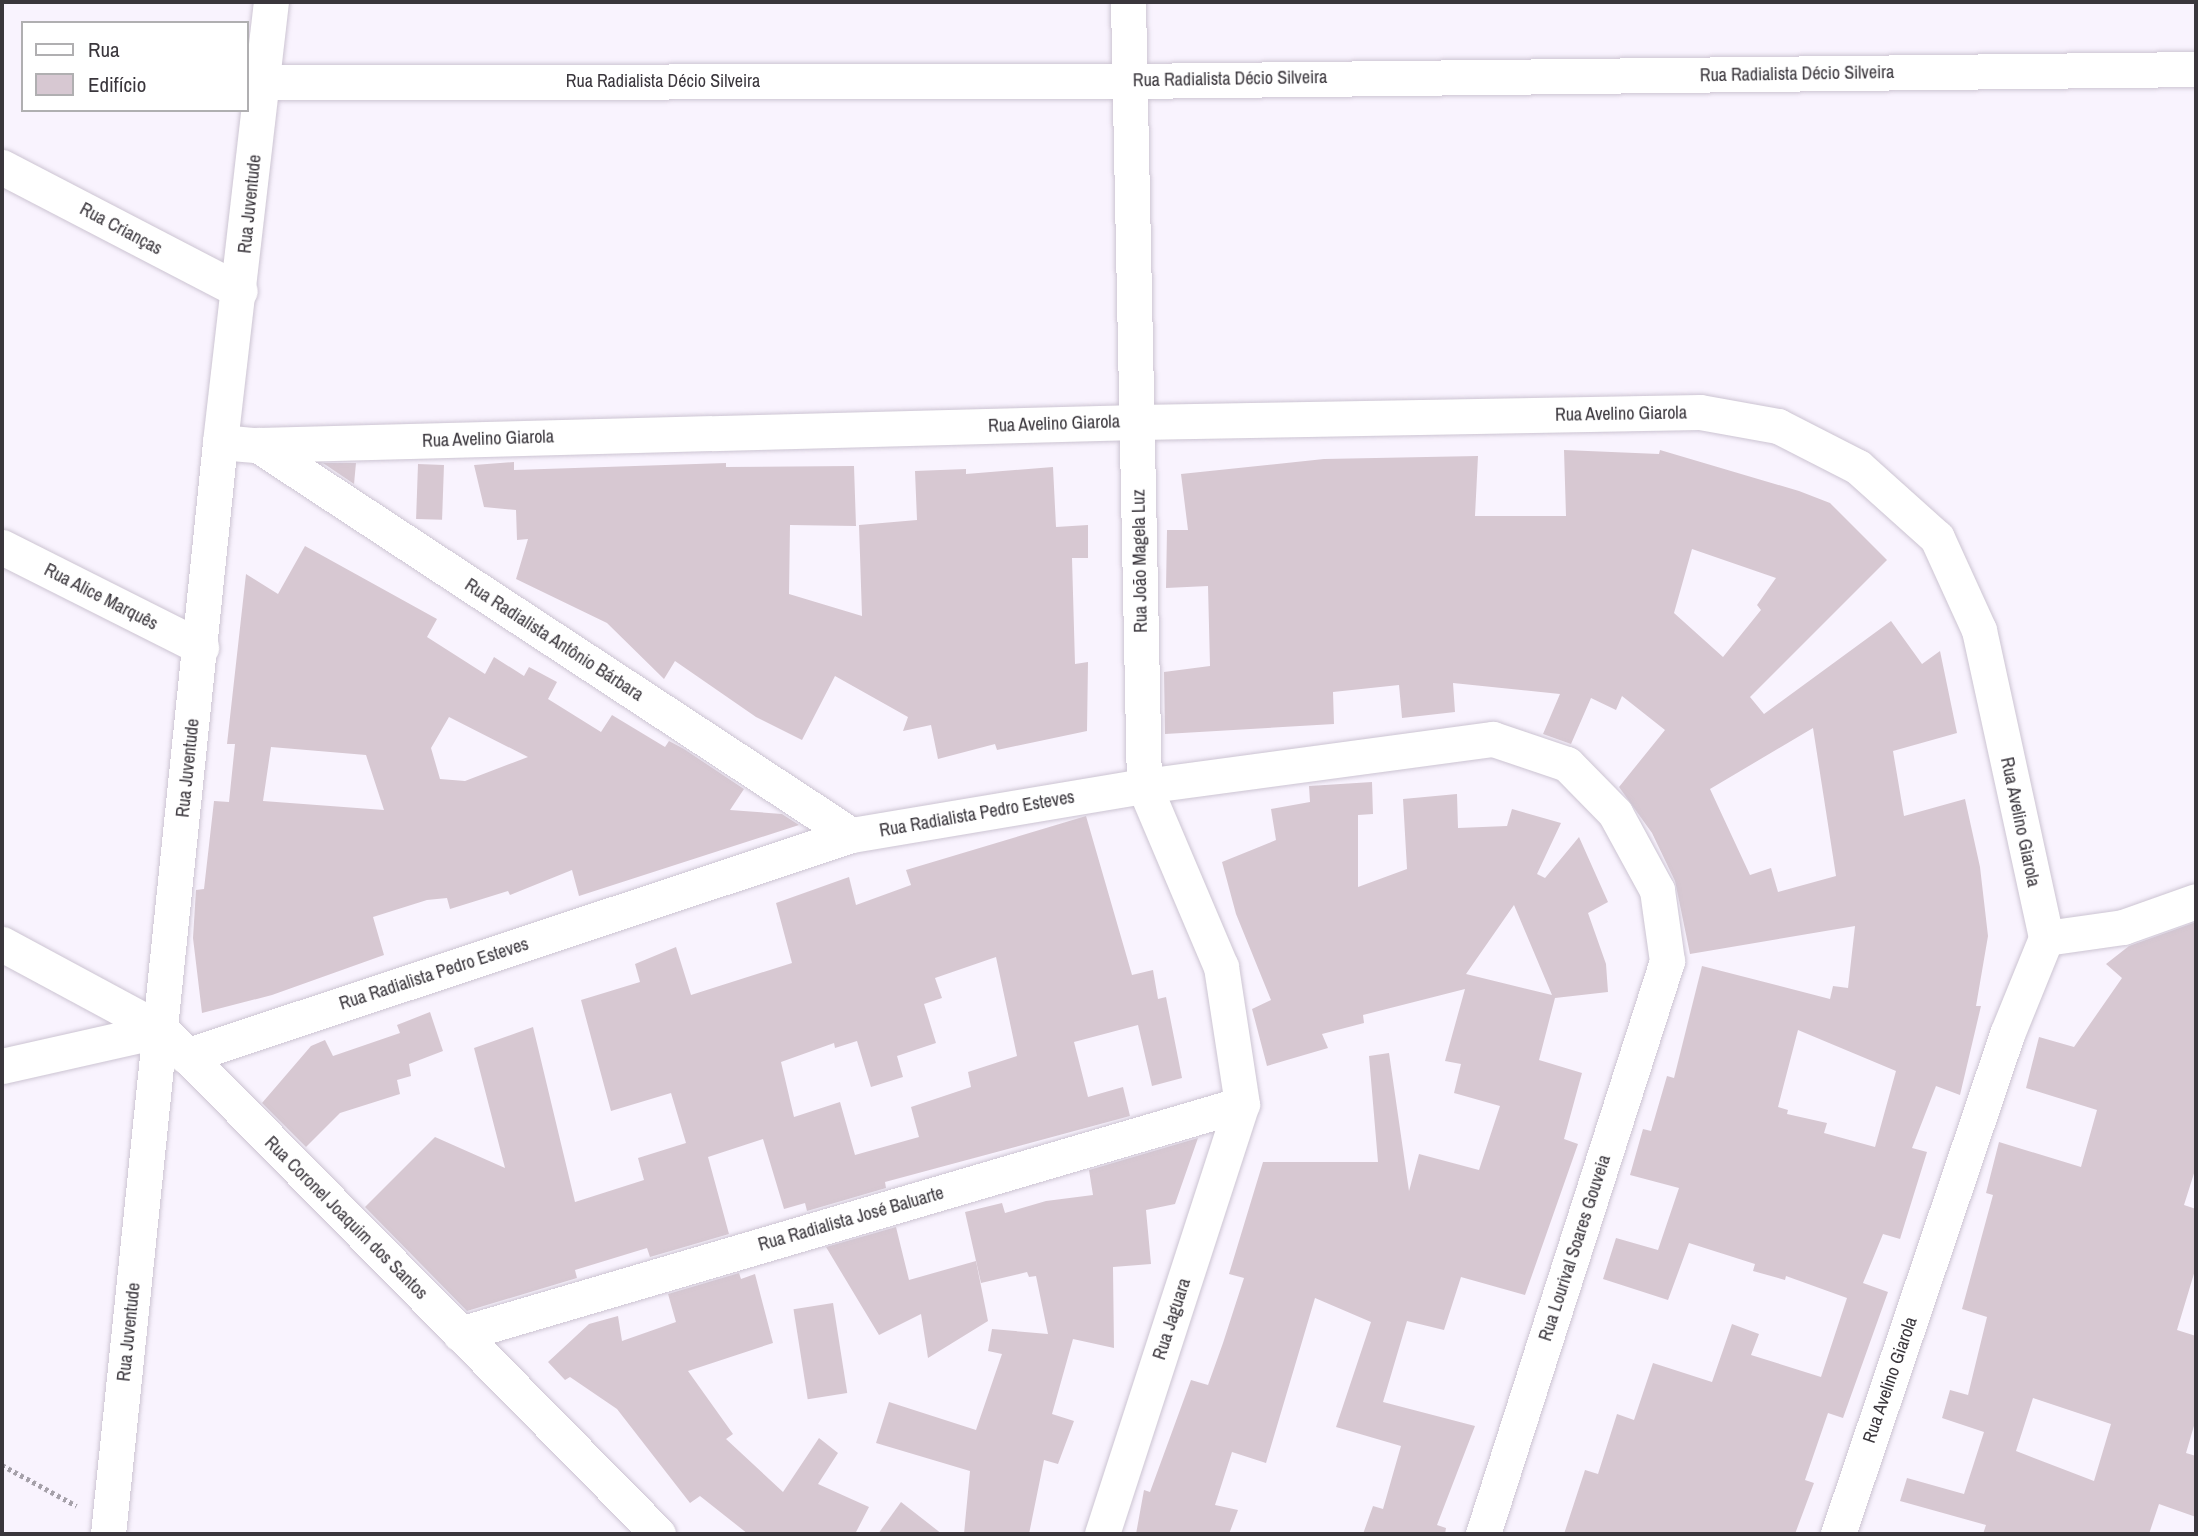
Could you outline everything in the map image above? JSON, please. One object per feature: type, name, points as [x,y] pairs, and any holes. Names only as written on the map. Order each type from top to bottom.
[{"type":"street","name":"Rua Juventude","points":[[112,1531],[220,442],[240,292],[271,2]]},
{"type":"street","name":"Rua João Magela Luz","points":[[1128,2],[1144,786],[1221,967],[1242,1104]]},
{"type":"street","name":"Rua Radialista Décio Silveira","points":[[264,82],[1128,80],[2196,69]]},
{"type":"street","name":"Rua Crianças","points":[[2,167],[240,292]]},
{"type":"street","name":"Rua Avelino Giarola","points":[[220,442],[258,445],[1138,422],[1700,412],[1778,426],[1858,467],[1937,537],[1979,630],[2046,938],[2007,1034],[1838,1534]]},
{"type":"street","name":"Rua Radialista Antônio Bárbara","points":[[258,445],[851,835]]},
{"type":"street","name":"Rua Alice Marquês","points":[[2,547],[201,647]]},
{"type":"street","name":"Rua Radialista Pedro Esteves","points":[[186,1056],[851,835],[1144,786],[1493,739],[1567,764],[1615,813],[1657,890],[1667,961]]},
{"type":"street","points":[[2046,938],[2123,927],[2196,901]]},
{"type":"street","name":"Rua Coronel Joaquim dos Santos","points":[[2,944],[162,1030],[658,1534]]},
{"type":"street","name":"Rua Lourival Soares Gouveia","points":[[1483,1534],[1667,961]]},
{"type":"street","points":[[2,1066],[162,1030]]},
{"type":"street","name":"Rua Radialista José Baluarte","points":[[460,1334],[1242,1104]]},
{"type":"street","name":"Rua Jaguara","points":[[1102,1534],[1242,1104]]},
{"type":"path","points":[[2,1465],[112,1531]]},
{"type":"building","points":[[1564,450],[1659,454],[1660,450],[1799,491],[1830,503],[1887,560],[1750,697],[1764,714],[1891,621],[1922,664],[1940,651],[1957,733],[1893,751],[1904,816],[1965,799],[1980,867],[1988,936],[1976,1006],[1981,1006],[1960,1095],[1936,1086],[1912,1148],[1927,1152],[1900,1239],[1883,1234],[1863,1283],[1888,1292],[1843,1418],[1828,1413],[1805,1480],[1814,1483],[1795,1534],[1564,1534],[1585,1470],[1598,1474],[1617,1414],[1634,1420],[1653,1363],[1712,1382],[1732,1324],[1759,1334],[1751,1355],[1821,1377],[1847,1298],[1786,1276],[1785,1280],[1753,1271],[1755,1264],[1689,1243],[1668,1300],[1603,1279],[1616,1238],[1658,1250],[1679,1188],[1630,1175],[1643,1129],[1651,1131],[1667,1076],[1674,1078],[1702,966],[1830,999],[1833,986],[1848,988],[1855,926],[1690,954],[1675,881],[1652,833],[1619,787],[1665,730],[1622,696],[1616,710],[1591,698],[1571,744],[1543,734],[1560,694],[1453,683],[1455,712],[1402,718],[1399,685],[1333,692],[1334,724],[1165,734],[1164,672],[1210,666],[1208,586],[1166,588],[1167,530],[1188,530],[1181,474],[1324,459],[1478,456],[1475,516],[1566,516]],"holes":[[[1692,549],[1776,578],[1757,605],[1761,610],[1723,657],[1674,613]],[[1813,728],[1836,876],[1778,892],[1771,868],[1750,875],[1710,789]],[[1798,1030],[1896,1071],[1875,1147],[1824,1133],[1827,1123],[1787,1114],[1788,1110],[1778,1107]]]},
{"type":"building","points":[[514,462],[514,470],[726,463],[726,467],[854,466],[856,526],[790,525],[789,594],[862,616],[859,525],[917,520],[915,471],[966,469],[966,474],[1053,467],[1056,527],[1088,525],[1088,558],[1072,558],[1075,664],[1088,662],[1087,731],[997,750],[995,744],[938,759],[931,725],[903,731],[908,717],[835,676],[802,740],[756,717],[675,661],[664,679],[607,623],[516,579],[528,539],[517,540],[516,510],[484,507],[474,465]]},
{"type":"building","points":[[323,463],[356,463],[354,484]]},
{"type":"building","points":[[418,464],[444,465],[442,520],[416,519]]},
{"type":"building","points":[[305,546],[437,619],[427,637],[485,674],[494,657],[524,676],[529,667],[557,682],[548,699],[601,732],[612,715],[665,747],[669,741],[684,749],[744,789],[730,810],[782,814],[799,825],[579,896],[572,870],[510,895],[508,891],[450,909],[447,898],[427,900],[373,917],[384,955],[272,995],[202,1013],[193,938],[196,890],[204,889],[214,801],[229,802],[235,744],[227,744],[246,574],[278,594]],"holes":[[[449,717],[528,757],[465,781],[440,779],[431,748]],[[271,747],[366,755],[384,810],[263,801]]]},
{"type":"building","points":[[1372,782],[1373,814],[1358,815],[1358,887],[1407,869],[1403,799],[1457,794],[1458,828],[1507,826],[1512,809],[1561,823],[1537,874],[1545,878],[1579,837],[1608,902],[1588,913],[1606,964],[1608,992],[1555,998],[1539,1060],[1582,1073],[1564,1139],[1578,1144],[1525,1295],[1461,1277],[1444,1330],[1407,1321],[1383,1402],[1475,1426],[1437,1525],[1446,1528],[1445,1534],[1363,1534],[1373,1506],[1383,1509],[1401,1446],[1336,1427],[1371,1322],[1315,1298],[1266,1463],[1232,1452],[1215,1505],[1238,1510],[1229,1534],[1136,1534],[1144,1490],[1150,1492],[1191,1380],[1208,1385],[1223,1343],[1244,1278],[1229,1274],[1263,1162],[1378,1162],[1369,1056],[1389,1053],[1409,1191],[1419,1154],[1479,1170],[1500,1106],[1454,1093],[1461,1064],[1445,1061],[1465,989],[1363,1015],[1364,1023],[1322,1034],[1328,1048],[1267,1066],[1252,1009],[1271,1000],[1236,914],[1222,862],[1276,840],[1271,809],[1310,802],[1309,786]],"holes":[[[1514,905],[1552,995],[1466,974]]]},
{"type":"building","points":[[1086,816],[1132,975],[1153,970],[1158,999],[1166,997],[1182,1078],[1152,1086],[1138,1025],[1074,1042],[1088,1097],[1123,1087],[1130,1116],[885,1182],[886,1188],[807,1211],[805,1203],[784,1209],[763,1139],[708,1157],[729,1234],[650,1257],[647,1248],[575,1270],[577,1278],[467,1311],[365,1207],[435,1137],[505,1168],[474,1048],[533,1027],[575,1202],[644,1180],[638,1158],[686,1143],[671,1093],[611,1111],[581,1000],[640,982],[635,964],[676,947],[691,995],[792,963],[776,903],[849,877],[856,905],[911,885],[906,870]],"holes":[[[996,957],[1017,1056],[968,1072],[971,1087],[911,1107],[919,1137],[855,1155],[840,1102],[794,1117],[781,1062],[834,1043],[835,1048],[857,1041],[871,1087],[903,1077],[897,1056],[936,1043],[924,1004],[942,998],[935,978]]]},
{"type":"building","points":[[2196,922],[2196,1167],[2184,1205],[2196,1209],[2196,1267],[2177,1330],[2196,1336],[2196,1419],[2186,1453],[2196,1456],[2196,1517],[2159,1504],[2149,1534],[1983,1534],[1986,1525],[1900,1501],[1907,1478],[1964,1494],[1984,1432],[1942,1418],[1950,1390],[1968,1395],[1987,1317],[1962,1309],[1993,1195],[1986,1193],[1999,1142],[2081,1167],[2097,1110],[2026,1088],[2039,1037],[2074,1047],[2122,978],[2106,964],[2129,946]],"holes":[[[2033,1398],[2111,1424],[2094,1481],[2016,1451]]]},
{"type":"building","points":[[430,1012],[443,1051],[409,1064],[411,1076],[397,1080],[400,1094],[340,1113],[306,1147],[262,1103],[311,1046],[325,1040],[333,1056],[400,1033],[397,1025]]},
{"type":"building","points":[[1198,1138],[1175,1204],[1146,1210],[1151,1264],[1113,1267],[1114,1348],[1073,1339],[1052,1414],[1074,1421],[1058,1464],[1044,1460],[1029,1534],[964,1534],[970,1471],[876,1443],[889,1402],[976,1430],[1002,1354],[988,1351],[992,1329],[1048,1334],[1036,1276],[1029,1277],[1027,1272],[981,1283],[965,1212],[1002,1203],[1005,1213],[1046,1201],[1093,1195],[1089,1170]]},
{"type":"building","points":[[896,1227],[909,1280],[976,1261],[988,1321],[928,1358],[921,1314],[879,1335],[826,1247]]},
{"type":"building","points":[[739,1273],[741,1279],[755,1274],[773,1343],[688,1371],[733,1434],[726,1439],[783,1492],[819,1438],[838,1453],[818,1484],[869,1507],[855,1534],[748,1534],[700,1496],[690,1503],[617,1409],[570,1377],[565,1380],[548,1362],[589,1324],[618,1316],[622,1341],[676,1322],[668,1294]]},
{"type":"building","points":[[833,1303],[847,1393],[808,1399],[793,1309]]},
{"type":"building","points":[[901,1502],[942,1534],[878,1534]]}]
